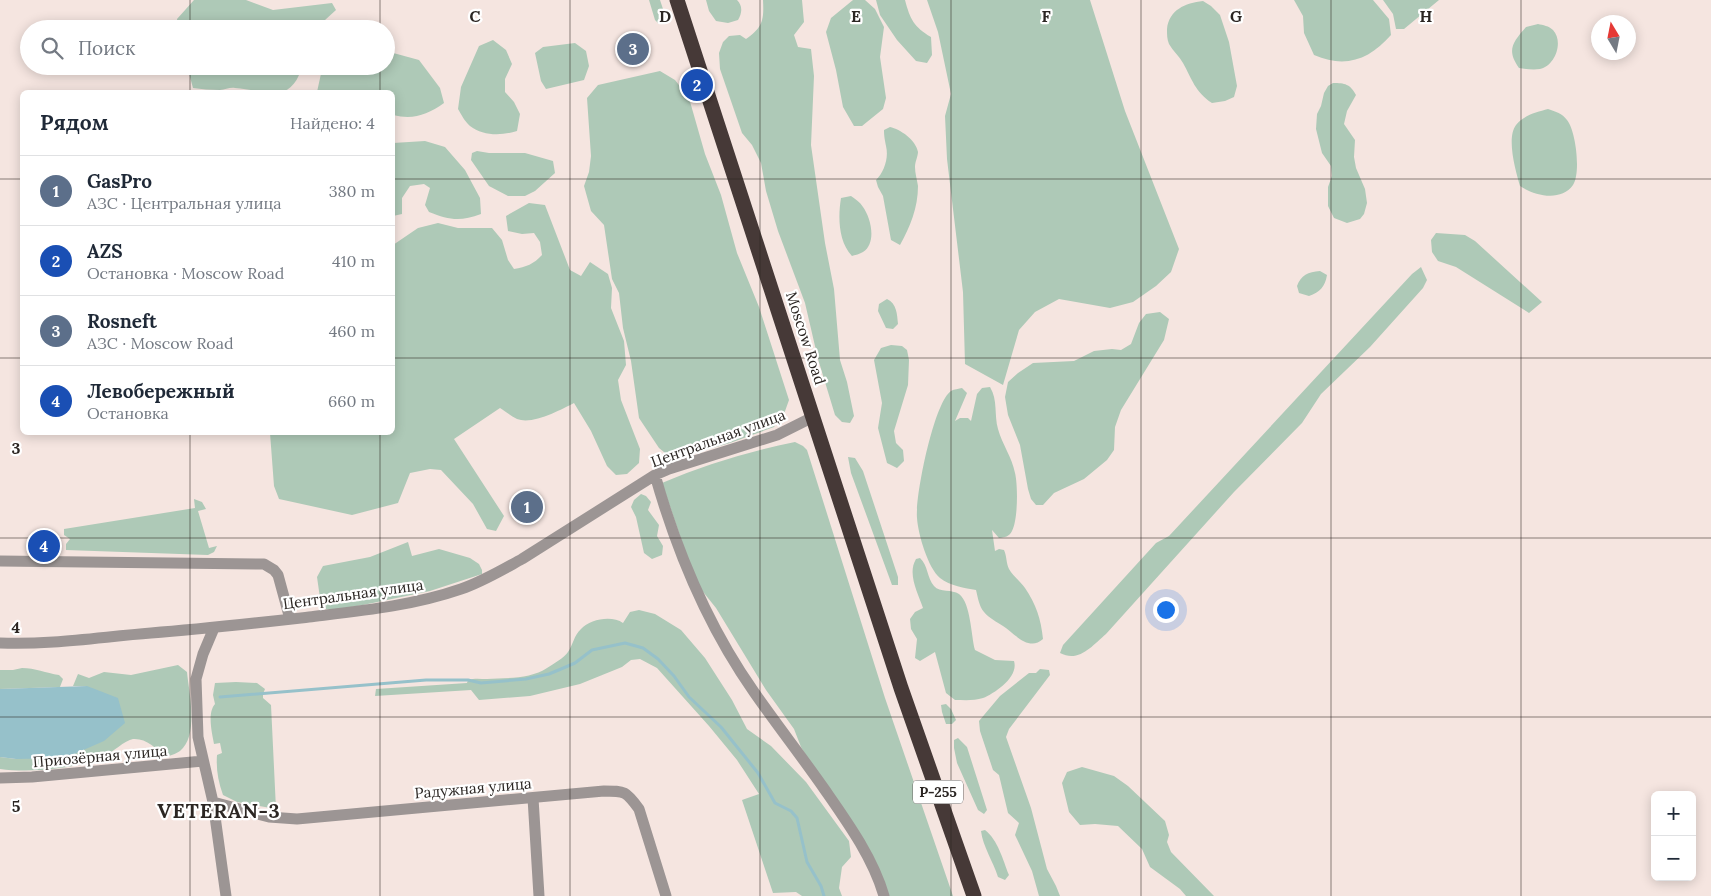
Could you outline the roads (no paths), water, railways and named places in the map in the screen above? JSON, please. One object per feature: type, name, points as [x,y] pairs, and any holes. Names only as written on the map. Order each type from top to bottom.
[{"type":"highway","name":"Moscow Road","points":[[677,0],[901,688],[974,896]]},
{"type":"street","name":"Центральная улица","points":[[0,643],[88,640],[214,628],[391,606],[429,598],[462,588],[522,559],[655,475],[777,435],[813,417]]},
{"type":"street","points":[[655,475],[665,510],[694,587],[718,634],[753,691],[853,830],[877,877],[884,896]]},
{"type":"street","points":[[0,561],[258,564],[270,566],[278,575],[290,619]]},
{"type":"street","points":[[214,628],[203,654],[196,678],[198,737],[214,802],[226,896]]},
{"type":"street","name":"Приозёрная улица","points":[[0,778],[32,777],[203,761]]},
{"type":"street","name":"Радужная улица","points":[[214,802],[269,817],[297,819],[622,791],[630,796],[639,809],[666,896]]},
{"type":"street","points":[[533,798],[539,896]]},
{"type":"water","points":[[87,686],[118,698],[125,723],[104,741],[65,758],[16,759],[0,757],[0,689]]},
{"type":"waterway","points":[[220,697],[426,680],[468,680],[481,683],[526,679],[549,674],[575,663],[592,650],[625,643],[643,648],[658,659],[674,676],[689,697],[721,727],[758,773],[775,803],[791,811],[797,818],[807,862],[821,886],[824,896]]},
{"type":"place","name":"Rosneft","points":[[633,49]]},
{"type":"place","name":"AZS","points":[[697,85]]},
{"type":"place","name":"GasPro","points":[[527,507]]},
{"type":"place","name":"Левобережный","points":[[44,546]]},
{"type":"district","name":"VETERAN-3","points":[[219,810]]}]
